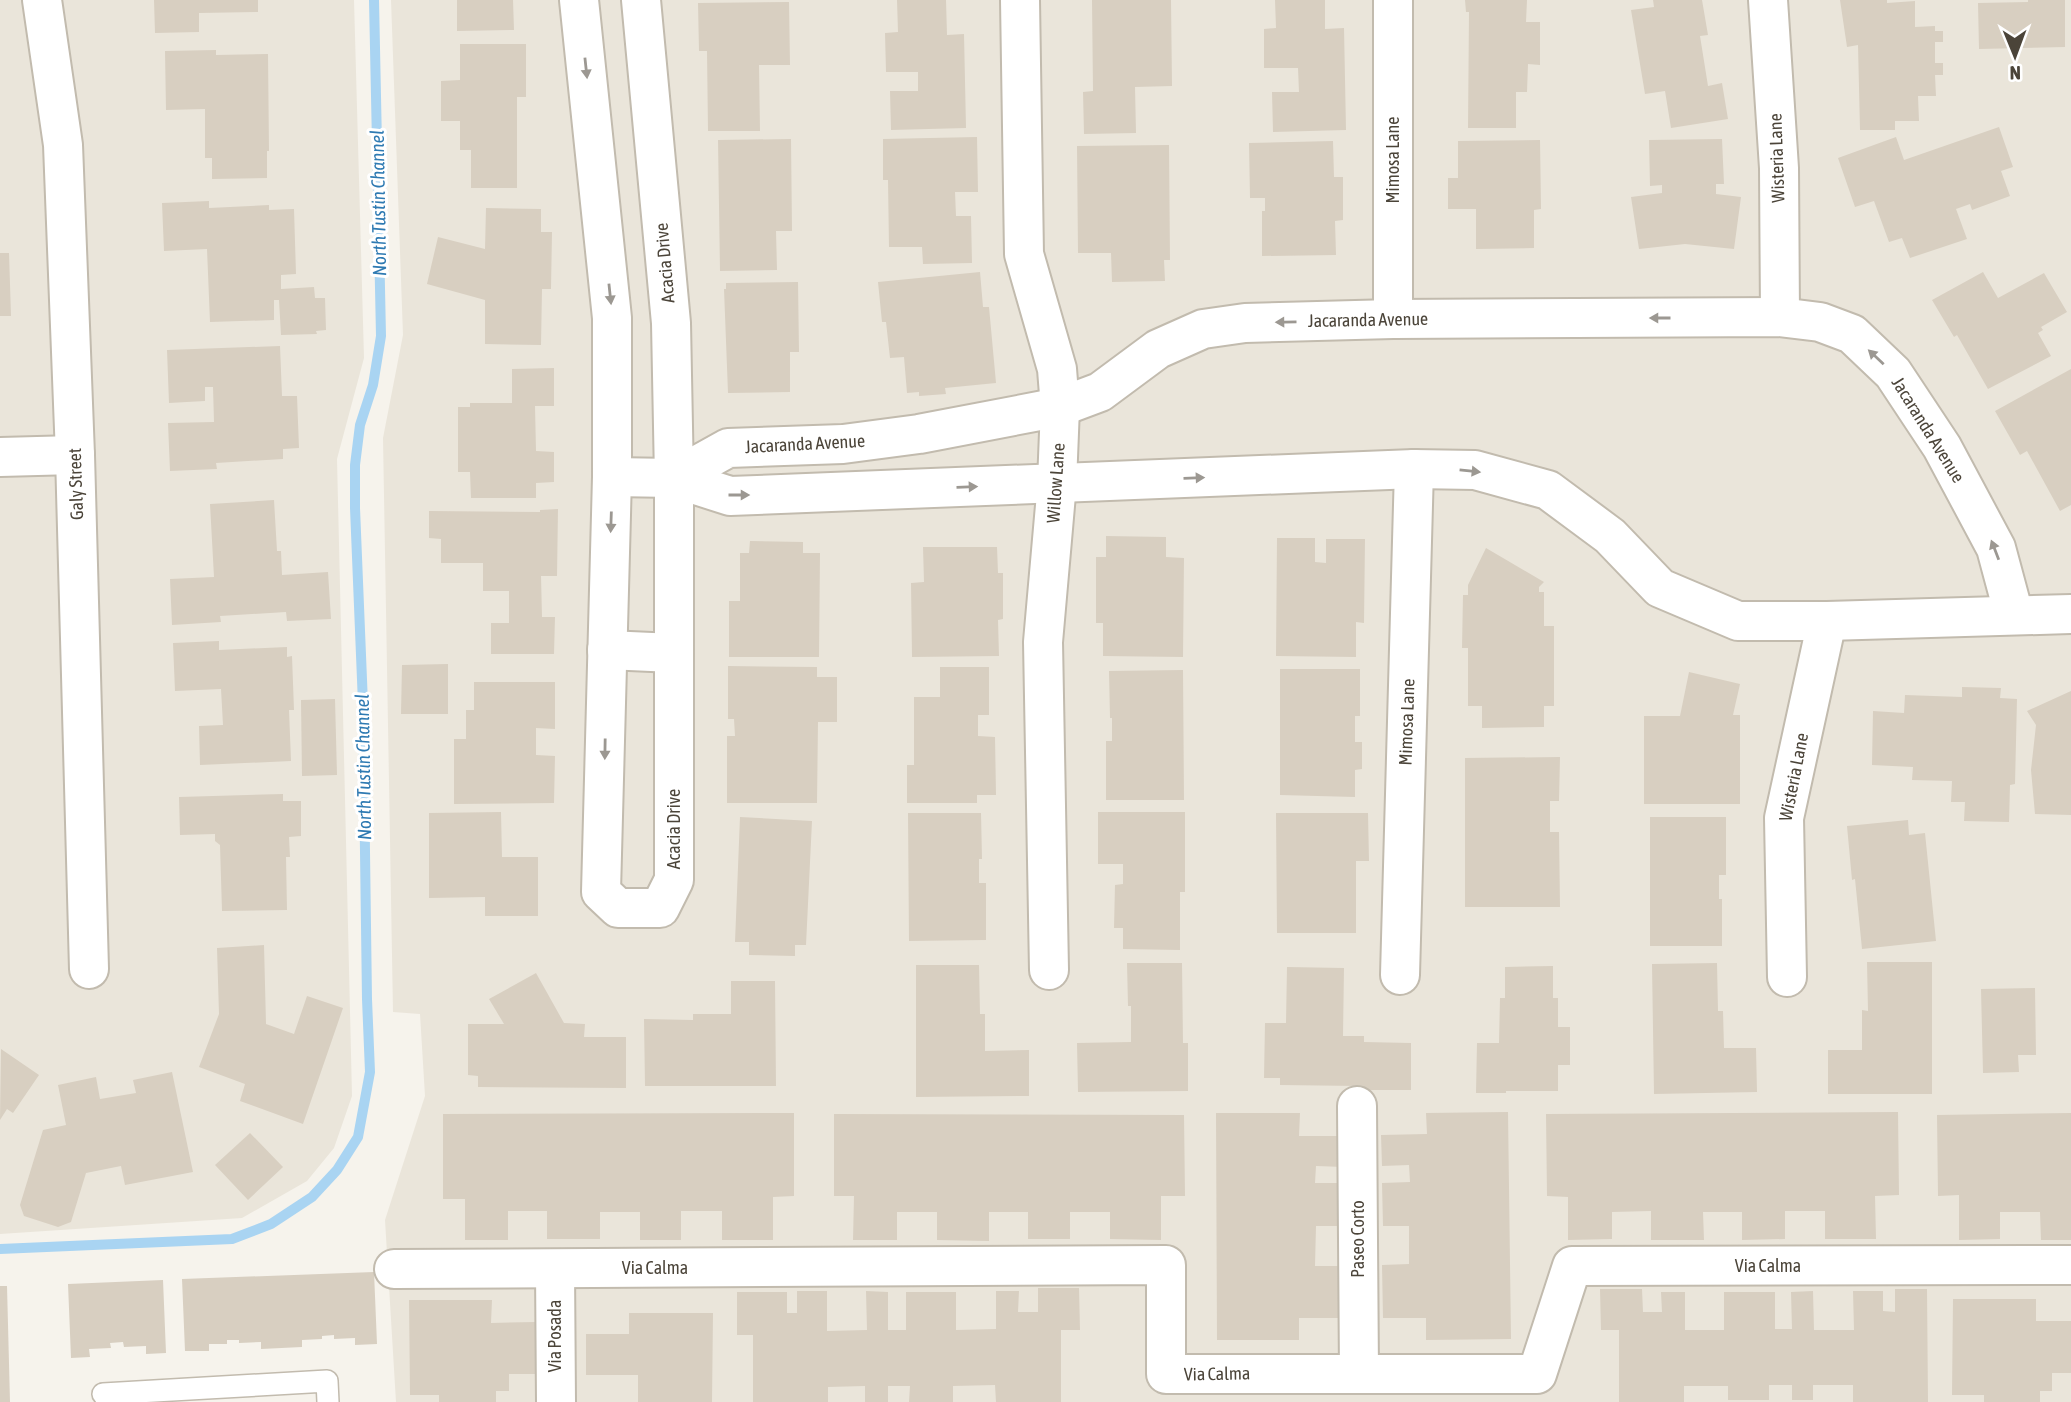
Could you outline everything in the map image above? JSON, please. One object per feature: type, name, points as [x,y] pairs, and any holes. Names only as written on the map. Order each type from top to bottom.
[{"type":"street","name":"Galy Street","points":[[41,0],[63,145],[75,455],[89,969]]},
{"type":"street","name":"Acacia Drive","points":[[579,0],[612,318],[612,477],[601,892],[618,908],[660,908],[674,880],[674,478],[671,323],[642,0]]},
{"type":"street","name":"Willow Lane","points":[[1020,0],[1024,254],[1057,369],[1060,407],[1043,642],[1049,970]]},
{"type":"street","name":"Mimosa Lane","points":[[1393,0],[1393,319]]},
{"type":"street","name":"Wisteria Lane","points":[[1768,0],[1779,168],[1780,317]]},
{"type":"street","name":"Jacaranda Avenue","points":[[674,478],[728,448],[843,444],[919,434],[1060,407],[1100,392],[1158,349],[1203,329],[1245,323],[1393,319],[1780,317],[1820,322],[1852,334],[1893,373],[1942,447],[1996,548],[2014,615]]},
{"type":"street","points":[[0,457],[75,455]]},
{"type":"street","points":[[612,477],[674,478],[730,496],[1414,469],[1475,470],[1548,490],[1610,536],[1660,589],[1738,621],[2071,614]]},
{"type":"street","name":"Mimosa Lane","points":[[1400,975],[1414,469]]},
{"type":"street","name":"Wisteria Lane","points":[[1787,977],[1784,818],[1826,621]]},
{"type":"street","points":[[607,650],[674,653]]},
{"type":"street","name":"Paseo Corto","points":[[1357,1106],[1359,1373]]},
{"type":"street","name":"Via Calma","points":[[394,1269],[1166,1265],[1166,1374],[1537,1374],[1572,1266],[2071,1265]]},
{"type":"street","name":"Via Posada","points":[[555,1269],[555,1402]]},
{"type":"lane","points":[[103,1394],[327,1381],[328,1402]]},
{"type":"shaded area","points":[[0,0],[354,0],[364,358],[337,459],[352,1096],[334,1148],[307,1181],[242,1218],[0,1234]]},
{"type":"shaded area","points":[[391,0],[2071,0],[2071,1402],[396,1402],[385,1220],[425,1096],[420,1014],[393,1012],[383,438],[403,335]]},
{"type":"building","points":[[154,0],[258,0],[258,12],[199,13],[199,32],[155,33]]},
{"type":"building","points":[[457,0],[513,0],[514,30],[457,31]]},
{"type":"building","points":[[897,0],[946,0],[947,35],[964,34],[966,128],[891,130],[890,91],[918,91],[918,72],[886,72],[885,33],[898,32]]},
{"type":"building","points":[[1092,0],[1171,0],[1172,86],[1135,87],[1136,133],[1084,134],[1083,92],[1093,91]]},
{"type":"building","points":[[1275,0],[1325,0],[1325,29],[1344,28],[1346,130],[1273,132],[1272,92],[1299,92],[1298,68],[1264,68],[1264,29],[1276,28]]},
{"type":"building","points":[[1465,0],[1527,0],[1526,22],[1540,22],[1540,65],[1528,64],[1527,92],[1516,92],[1516,128],[1468,128],[1469,12],[1466,12]]},
{"type":"building","points":[[1653,0],[1702,0],[1708,35],[1700,36],[1708,86],[1722,83],[1728,119],[1671,128],[1665,91],[1645,94],[1631,10],[1654,7]]},
{"type":"building","points":[[1840,0],[1887,0],[1887,3],[1915,1],[1915,27],[1935,26],[1935,31],[1943,31],[1943,42],[1935,42],[1935,63],[1943,63],[1943,75],[1935,75],[1936,96],[1918,96],[1919,121],[1895,121],[1895,130],[1860,130],[1858,45],[1847,47]]},
{"type":"building","points":[[2065,0],[2065,47],[1979,49],[1978,3]]},
{"type":"building","points":[[789,2],[790,65],[759,65],[760,131],[708,131],[707,51],[699,51],[698,3]]},
{"type":"building","points":[[460,44],[526,44],[526,97],[517,97],[517,188],[471,188],[471,150],[460,150],[460,121],[441,121],[441,81],[460,80]]},
{"type":"building","points":[[216,50],[216,55],[268,54],[267,178],[212,179],[212,158],[205,158],[205,109],[166,110],[165,51]]},
{"type":"building","points":[[1999,127],[2013,167],[2001,171],[2010,196],[1972,210],[1970,204],[1956,209],[1967,239],[1910,258],[1902,238],[1889,242],[1874,201],[1855,207],[1838,158],[1896,137],[1904,160]]},
{"type":"building","points":[[977,137],[978,192],[955,192],[956,216],[971,216],[972,263],[923,264],[922,247],[889,247],[888,180],[883,180],[883,139]]},
{"type":"building","points":[[791,139],[792,231],[776,231],[777,270],[720,271],[718,140]]},
{"type":"building","points":[[1722,139],[1724,184],[1716,184],[1716,194],[1741,197],[1734,249],[1685,244],[1639,249],[1631,197],[1662,193],[1662,185],[1650,186],[1649,140]]},
{"type":"building","points":[[1540,140],[1541,209],[1534,210],[1534,248],[1476,249],[1476,209],[1448,209],[1448,178],[1458,178],[1458,141]]},
{"type":"building","points":[[1333,141],[1334,177],[1343,177],[1343,220],[1335,221],[1336,255],[1262,256],[1262,211],[1265,211],[1265,198],[1250,198],[1249,143]]},
{"type":"building","points":[[1169,145],[1170,260],[1164,260],[1165,281],[1112,282],[1111,253],[1078,253],[1077,146]]},
{"type":"building","points":[[209,201],[209,208],[269,205],[269,210],[294,209],[296,274],[281,275],[281,289],[314,287],[315,298],[325,298],[326,330],[316,331],[317,334],[281,335],[279,300],[274,300],[274,320],[210,322],[207,249],[164,251],[162,203]]},
{"type":"building","points":[[486,208],[541,209],[541,232],[552,232],[551,289],[542,289],[541,345],[485,344],[485,300],[427,284],[438,237],[485,249]]},
{"type":"building","points":[[0,253],[9,253],[11,316],[0,316]]},
{"type":"building","points":[[980,272],[983,307],[989,307],[996,383],[945,388],[946,394],[919,396],[919,392],[907,393],[904,357],[890,358],[886,322],[882,322],[878,282]]},
{"type":"building","points":[[1983,272],[1998,298],[2044,273],[2067,312],[2041,327],[2043,330],[2038,333],[2051,356],[1988,389],[1957,335],[1954,337],[1932,300]]},
{"type":"building","points":[[798,282],[799,352],[790,352],[790,392],[728,393],[724,289],[726,283]]},
{"type":"building","points":[[280,346],[282,396],[297,396],[299,448],[283,449],[283,459],[216,463],[217,469],[170,471],[168,423],[214,422],[213,387],[205,387],[205,401],[169,403],[167,350]]},
{"type":"building","points":[[554,368],[554,406],[535,406],[536,451],[554,452],[554,482],[536,483],[536,498],[471,498],[470,472],[458,472],[458,407],[470,407],[470,403],[512,403],[512,369]]},
{"type":"building","points":[[2071,369],[2071,505],[2060,511],[2027,451],[2020,455],[1995,411]]},
{"type":"building","points":[[274,500],[277,551],[281,551],[282,575],[328,572],[331,619],[287,621],[286,612],[220,616],[221,622],[172,625],[170,579],[214,577],[210,504]]},
{"type":"building","points":[[558,509],[557,576],[541,576],[542,617],[555,617],[554,654],[491,654],[491,623],[509,623],[509,591],[483,591],[483,563],[441,563],[441,539],[429,538],[429,511],[540,512]]},
{"type":"building","points":[[1106,536],[1166,537],[1166,557],[1184,558],[1183,657],[1103,656],[1103,623],[1096,623],[1096,557],[1106,557]]},
{"type":"building","points":[[1277,538],[1315,538],[1315,562],[1326,563],[1326,539],[1365,539],[1364,623],[1356,622],[1356,657],[1276,656]]},
{"type":"building","points":[[750,541],[803,542],[803,553],[820,553],[819,657],[729,657],[729,601],[740,601],[740,553],[749,553]]},
{"type":"building","points":[[923,547],[997,547],[998,573],[1003,573],[1003,619],[998,620],[999,656],[912,657],[911,583],[924,582]]},
{"type":"building","points":[[1486,548],[1544,582],[1539,587],[1539,592],[1544,592],[1544,626],[1554,626],[1554,706],[1544,706],[1544,727],[1482,728],[1482,706],[1468,706],[1468,648],[1462,648],[1463,595],[1468,595],[1468,585]]},
{"type":"building","points":[[219,641],[219,650],[287,647],[287,657],[292,656],[294,710],[289,710],[291,761],[200,765],[199,726],[223,725],[221,689],[175,691],[173,643]]},
{"type":"building","points":[[448,664],[448,714],[401,714],[402,665]]},
{"type":"building","points":[[728,666],[817,667],[817,677],[837,677],[837,722],[818,722],[817,803],[727,803],[727,736],[735,736],[734,719],[728,719]]},
{"type":"building","points":[[940,667],[989,667],[989,715],[978,715],[978,736],[995,737],[996,795],[977,795],[977,803],[907,803],[907,765],[914,765],[914,697],[940,697]]},
{"type":"building","points":[[1280,669],[1360,669],[1360,716],[1355,716],[1355,742],[1362,742],[1362,769],[1355,770],[1355,797],[1280,795]]},
{"type":"building","points":[[1183,670],[1184,800],[1106,800],[1106,741],[1112,741],[1109,671]]},
{"type":"building","points":[[1689,672],[1740,684],[1733,715],[1740,715],[1740,804],[1644,804],[1644,716],[1680,716]]},
{"type":"building","points":[[474,682],[555,682],[555,729],[536,728],[536,755],[555,756],[554,803],[454,804],[454,739],[466,739],[466,710],[474,710]]},
{"type":"building","points":[[1962,687],[2001,688],[2000,698],[2017,699],[2015,784],[2010,785],[2009,822],[1964,821],[1965,802],[1951,802],[1952,781],[1912,780],[1913,767],[1872,765],[1873,711],[1904,713],[1905,695],[1962,697]]},
{"type":"building","points":[[2071,691],[2071,815],[2035,814],[2031,770],[2036,725],[2027,711]]},
{"type":"building","points":[[335,699],[337,775],[302,776],[301,700]]},
{"type":"building","points":[[1560,757],[1559,801],[1550,801],[1550,832],[1559,832],[1560,907],[1465,907],[1465,758]]},
{"type":"building","points":[[283,794],[283,801],[301,801],[301,836],[289,837],[290,857],[286,857],[287,910],[222,911],[220,845],[215,841],[215,834],[180,835],[179,797]]},
{"type":"building","points":[[501,812],[502,857],[538,857],[538,916],[485,916],[485,897],[429,898],[429,813]]},
{"type":"building","points":[[1098,812],[1185,812],[1185,892],[1180,892],[1180,950],[1123,949],[1123,928],[1114,928],[1115,885],[1123,884],[1123,864],[1098,864]]},
{"type":"building","points":[[908,813],[981,813],[982,859],[979,859],[979,883],[986,883],[986,940],[909,941]]},
{"type":"building","points":[[1276,813],[1368,813],[1369,861],[1356,861],[1356,933],[1277,933]]},
{"type":"building","points":[[740,817],[812,821],[806,945],[795,945],[795,956],[749,955],[749,942],[735,942]]},
{"type":"building","points":[[1650,817],[1726,817],[1726,875],[1719,875],[1722,946],[1650,946]]},
{"type":"building","points":[[1908,820],[1909,835],[1925,833],[1936,941],[1862,949],[1847,826]]},
{"type":"building","points":[[264,945],[266,1024],[294,1034],[307,996],[343,1008],[303,1124],[240,1101],[245,1084],[199,1067],[219,1014],[217,948]]},
{"type":"building","points":[[1867,962],[1932,962],[1932,1094],[1828,1094],[1828,1050],[1862,1050],[1862,1010],[1868,1011]]},
{"type":"building","points":[[1127,963],[1182,963],[1183,1043],[1188,1043],[1188,1091],[1078,1092],[1077,1043],[1131,1042]]},
{"type":"building","points":[[1717,963],[1718,1011],[1723,1011],[1724,1048],[1756,1048],[1757,1092],[1654,1094],[1652,964]]},
{"type":"building","points":[[916,965],[979,965],[980,1014],[985,1014],[985,1051],[1029,1050],[1029,1096],[916,1097]]},
{"type":"building","points":[[1553,966],[1553,998],[1558,998],[1558,1027],[1570,1027],[1570,1065],[1558,1065],[1558,1091],[1476,1093],[1477,1043],[1499,1043],[1500,998],[1505,998],[1505,967]]},
{"type":"building","points":[[1287,967],[1344,968],[1343,1036],[1364,1036],[1364,1042],[1411,1043],[1411,1090],[1280,1085],[1280,1078],[1264,1078],[1265,1023],[1286,1023]]},
{"type":"building","points":[[536,973],[564,1023],[585,1024],[584,1037],[626,1037],[626,1088],[478,1087],[478,1076],[468,1075],[468,1024],[504,1024],[489,999]]},
{"type":"building","points":[[731,981],[775,981],[776,1086],[645,1086],[644,1019],[693,1020],[693,1014],[731,1014]]},
{"type":"building","points":[[2035,988],[2036,1055],[2018,1055],[2019,1072],[1983,1073],[1981,989]]},
{"type":"building","points":[[1,1049],[39,1075],[13,1113],[7,1109],[0,1120]]},
{"type":"building","points":[[172,1072],[193,1172],[125,1185],[121,1166],[86,1173],[71,1222],[58,1227],[24,1216],[20,1205],[43,1130],[66,1125],[58,1085],[96,1077],[100,1099],[136,1093],[133,1080]]},
{"type":"building","points":[[1508,1112],[1511,1339],[1426,1340],[1426,1318],[1383,1318],[1382,1265],[1409,1264],[1409,1226],[1383,1226],[1382,1183],[1410,1182],[1409,1165],[1382,1166],[1381,1135],[1427,1134],[1426,1113]]},
{"type":"building","points":[[1898,1112],[1899,1195],[1875,1196],[1876,1239],[1825,1239],[1825,1211],[1785,1211],[1785,1239],[1742,1240],[1742,1212],[1703,1212],[1704,1240],[1651,1240],[1651,1211],[1612,1212],[1612,1239],[1568,1240],[1568,1197],[1547,1196],[1546,1114]]},
{"type":"building","points":[[794,1113],[794,1196],[773,1197],[773,1240],[722,1240],[722,1211],[681,1211],[681,1240],[640,1240],[640,1212],[600,1212],[600,1239],[547,1239],[547,1211],[508,1211],[508,1240],[465,1240],[465,1199],[443,1199],[443,1114]]},
{"type":"building","points":[[1216,1113],[1300,1113],[1299,1136],[1344,1136],[1344,1167],[1316,1166],[1315,1183],[1343,1183],[1343,1226],[1316,1226],[1315,1266],[1343,1266],[1343,1318],[1299,1318],[1299,1340],[1217,1340]]},
{"type":"building","points":[[2071,1113],[2071,1240],[2041,1240],[2040,1212],[2000,1212],[2000,1239],[1959,1240],[1959,1195],[1938,1196],[1937,1115]]},
{"type":"building","points":[[834,1114],[1184,1115],[1185,1196],[1161,1196],[1161,1240],[1110,1239],[1110,1212],[1070,1212],[1070,1239],[1028,1239],[1028,1212],[989,1212],[989,1241],[937,1240],[937,1212],[897,1212],[897,1240],[853,1240],[854,1196],[834,1196]]},
{"type":"building","points":[[250,1133],[283,1167],[248,1200],[215,1165]]},
{"type":"building","points":[[374,1272],[377,1344],[355,1345],[355,1338],[334,1339],[334,1335],[302,1340],[302,1347],[261,1349],[261,1342],[239,1343],[239,1340],[227,1340],[227,1344],[209,1344],[209,1351],[185,1351],[182,1279]]},
{"type":"building","points":[[163,1280],[166,1353],[146,1354],[146,1346],[124,1347],[123,1342],[110,1343],[111,1348],[89,1349],[90,1357],[71,1358],[68,1284]]},
{"type":"building","points":[[0,1286],[7,1286],[10,1402],[0,1402]]},
{"type":"building","points":[[1038,1288],[1079,1288],[1080,1330],[1061,1330],[1061,1402],[996,1402],[995,1385],[953,1386],[953,1402],[909,1402],[910,1386],[888,1386],[888,1402],[865,1402],[865,1386],[828,1387],[828,1402],[753,1402],[753,1335],[737,1335],[737,1292],[787,1292],[787,1313],[797,1313],[797,1291],[827,1291],[827,1331],[867,1330],[866,1291],[888,1292],[888,1330],[906,1330],[906,1292],[956,1292],[956,1330],[996,1329],[996,1291],[1019,1291],[1018,1312],[1038,1312]]},
{"type":"building","points":[[1600,1289],[1642,1289],[1643,1312],[1662,1312],[1661,1292],[1685,1292],[1685,1330],[1724,1330],[1724,1292],[1775,1292],[1775,1329],[1792,1329],[1791,1292],[1813,1291],[1814,1330],[1854,1330],[1853,1291],[1883,1291],[1883,1311],[1895,1312],[1895,1289],[1927,1289],[1928,1402],[1853,1402],[1853,1385],[1813,1385],[1813,1400],[1792,1400],[1792,1385],[1769,1385],[1769,1400],[1728,1400],[1728,1386],[1684,1386],[1684,1402],[1619,1402],[1619,1330],[1601,1330]]},
{"type":"building","points":[[1953,1299],[2036,1299],[2036,1321],[2071,1321],[2071,1373],[2052,1373],[2052,1391],[2040,1391],[2040,1402],[1984,1402],[1984,1395],[1952,1395]]},
{"type":"building","points":[[409,1300],[492,1300],[491,1323],[536,1322],[535,1374],[509,1374],[509,1391],[496,1391],[496,1402],[439,1402],[439,1395],[410,1395]]},
{"type":"building","points":[[629,1313],[713,1313],[712,1402],[638,1402],[638,1375],[586,1375],[586,1334],[629,1334]]},
{"type":"waterway","name":"North Tustin Channel","points":[[0,1249],[232,1239],[271,1224],[312,1197],[337,1170],[358,1137],[370,1072],[355,465],[360,425],[373,385],[381,336],[374,0]]}]
